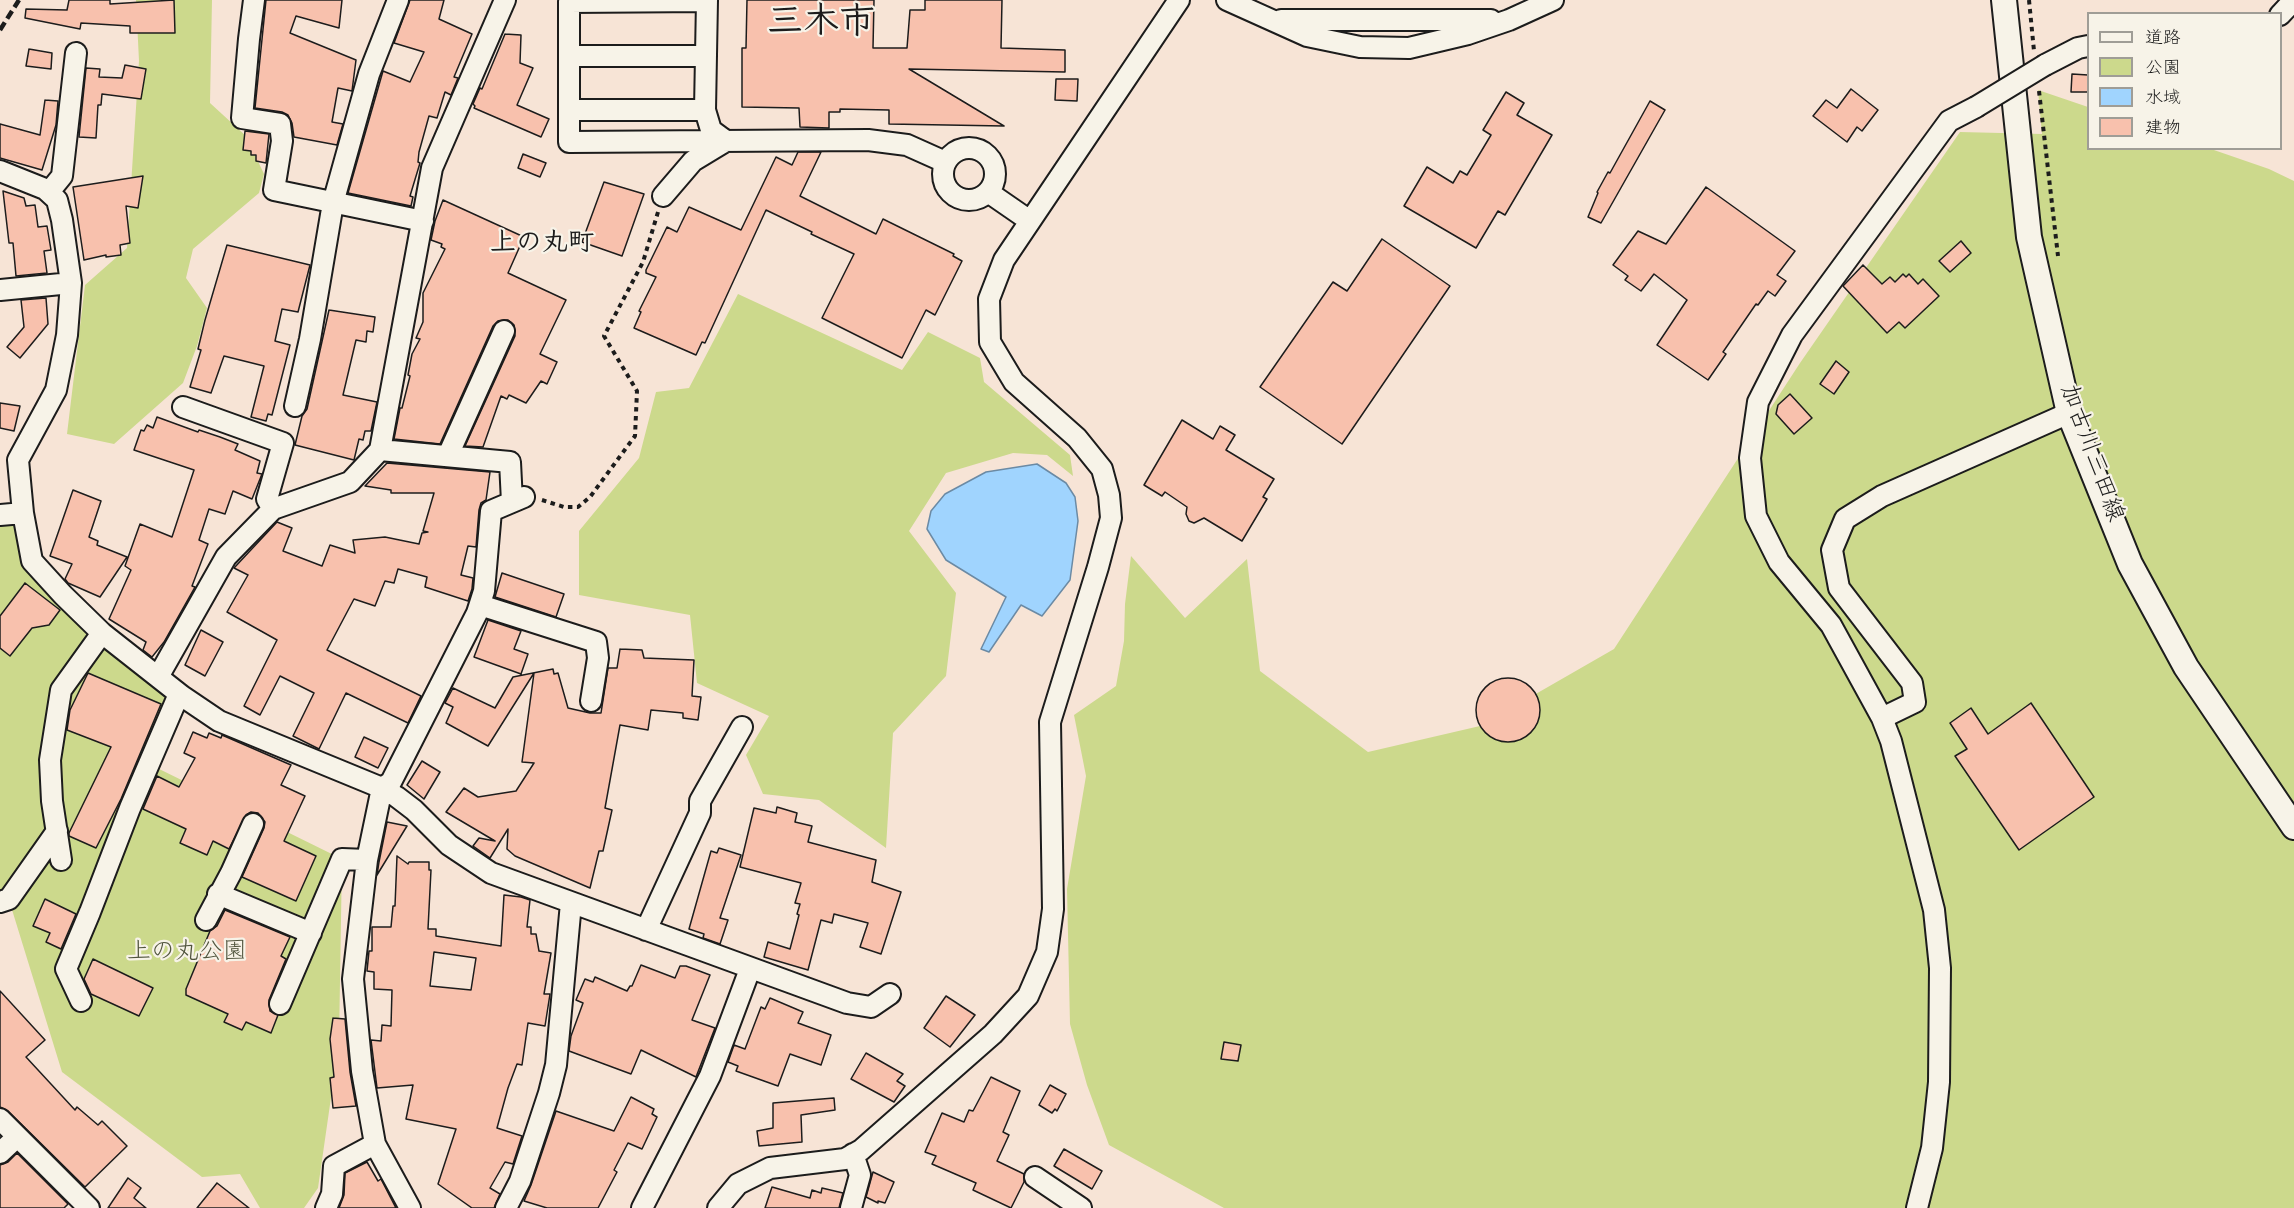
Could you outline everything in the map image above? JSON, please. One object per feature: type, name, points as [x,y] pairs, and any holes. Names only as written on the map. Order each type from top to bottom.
[{"type":"main road","name":"加古川三田線","points":[[2004,0],[2029,237],[2069,413],[2130,564],[2186,667],[2294,827]]},
{"type":"street","points":[[255,0],[242,118],[280,124],[282,141],[274,190],[423,221]]},
{"type":"street","points":[[295,406],[310,339],[333,203],[369,74],[398,0]]},
{"type":"street","points":[[726,141],[711,130],[705,110],[707,0],[568,2],[569,142],[726,141],[868,140],[907,145],[945,162]]},
{"type":"street","points":[[727,1206],[738,1184],[770,1168],[845,1159],[861,1150],[993,1034],[1028,996],[1047,952],[1053,909],[1050,722],[1111,518],[1109,495],[1102,469],[1077,438],[1014,382],[990,342],[989,299],[1004,260],[1179,0]]},
{"type":"street","points":[[1227,0],[1307,36],[1360,47],[1409,48],[1468,34],[1509,20],[1553,0]]},
{"type":"street","points":[[2282,13],[2294,0]]},
{"type":"street","points":[[158,676],[226,557],[273,509],[350,482],[380,450],[432,168],[501,1]]},
{"type":"street","points":[[1266,19],[1300,21],[1509,20]]},
{"type":"street","points":[[1917,1208],[1932,1148],[1939,1082],[1940,968],[1934,910],[1891,741],[1882,718],[1831,625],[1779,562],[1756,516],[1750,459],[1758,402],[1792,335],[1949,121],[1976,107],[2040,59],[2087,46]]},
{"type":"street","points":[[49,192],[62,176],[76,53]]},
{"type":"street","points":[[569,56],[706,56]]},
{"type":"street","points":[[569,110],[705,110]]},
{"type":"street","points":[[663,196],[693,161],[726,141]]},
{"type":"street","points":[[965,147],[978,149],[989,156],[995,168],[995,180],[988,192],[978,199],[966,200],[954,196],[946,187],[942,175],[945,162],[953,152],[965,147]]},
{"type":"street","points":[[0,171],[49,192],[57,200],[71,283],[67,335],[56,390],[18,460],[23,513],[32,561],[102,633],[179,694],[219,721],[382,788],[414,810],[448,845],[491,873],[847,1004],[871,1007],[890,994]]},
{"type":"street","points":[[988,192],[1030,221]]},
{"type":"street","points":[[0,290],[71,283]]},
{"type":"street","points":[[450,456],[450,451],[504,331]]},
{"type":"street","points":[[183,407],[283,443],[267,499],[273,509]]},
{"type":"street","points":[[1882,718],[1915,702],[1912,683],[1839,588],[1832,550],[1845,519],[1882,496],[2069,413]]},
{"type":"street","points":[[380,450],[510,462],[518,499],[491,511],[484,591],[480,606],[391,782],[382,788],[367,860],[353,979],[362,1071],[375,1144],[410,1208]]},
{"type":"street","points":[[0,515],[23,513]]},
{"type":"street","points":[[480,606],[596,642],[598,658],[591,701]]},
{"type":"street","points":[[61,860],[52,801],[50,760],[61,690],[102,633]]},
{"type":"street","points":[[81,1001],[66,969],[130,808],[179,694]]},
{"type":"street","points":[[646,930],[700,813],[700,801],[742,727]]},
{"type":"street","points":[[206,920],[253,824]]},
{"type":"street","points":[[0,902],[9,900],[57,831]]},
{"type":"street","points":[[280,1004],[342,859],[367,860]]},
{"type":"street","points":[[218,894],[311,933]]},
{"type":"street","points":[[506,1208],[520,1181],[556,1065],[571,903]]},
{"type":"street","points":[[642,1208],[710,1076],[750,969]]},
{"type":"street","points":[[0,1119],[83,1202]]},
{"type":"street","points":[[0,1153],[17,1137]]},
{"type":"street","points":[[326,1208],[332,1194],[334,1166],[375,1144]]},
{"type":"street","points":[[851,1208],[860,1174],[853,1154]]},
{"type":"street","points":[[1035,1177],[1081,1208]]},
{"type":"path","points":[[2029,0],[2040,59]]},
{"type":"path","points":[[2038,86],[2059,267]]},
{"type":"path","points":[[518,499],[564,507],[578,507],[591,497],[635,436],[637,391],[604,336],[643,262],[663,196]]},
{"type":"green space","points":[[136,0],[212,0],[210,103],[246,136],[264,174],[259,193],[193,249],[186,278],[207,308],[197,346],[183,383],[114,444],[67,434],[85,285],[127,248],[139,61]]},
{"type":"green space","points":[[2038,90],[2087,107],[2087,150],[2214,150],[2269,169],[2294,181],[2294,1208],[1224,1208],[1109,1145],[1087,1085],[1070,1024],[1067,889],[1086,776],[1074,715],[1116,686],[1124,641],[1125,604],[1131,556],[1185,618],[1247,559],[1260,671],[1368,752],[1480,726],[1614,649],[1800,363],[1960,132],[2042,134]]},
{"type":"green space","points":[[738,294],[902,370],[928,332],[980,358],[984,382],[1070,455],[1073,476],[1047,455],[1013,453],[946,473],[909,531],[956,593],[946,676],[893,733],[886,848],[819,800],[763,794],[746,755],[769,716],[697,683],[690,615],[579,595],[579,531],[639,458],[656,392],[689,388]]},
{"type":"green space","name":"上の丸公園","points":[[23,513],[32,561],[179,694],[149,764],[342,859],[339,1042],[318,1188],[304,1208],[260,1208],[240,1174],[202,1177],[62,1072],[9,900],[0,900],[0,515]]},
{"type":"water","points":[[1037,464],[1066,483],[1075,497],[1078,521],[1070,580],[1042,616],[1021,605],[989,652],[981,649],[1006,597],[946,560],[927,529],[931,511],[945,494],[986,472]]},
{"type":"building","points":[[69,0],[110,0],[110,4],[174,0],[175,33],[130,33],[130,26],[81,23],[80,29],[25,18],[26,9],[67,10]]},
{"type":"building","points":[[266,0],[342,0],[339,28],[296,16],[290,33],[356,60],[352,91],[338,88],[332,122],[343,124],[337,145],[294,137],[288,115],[255,108]]},
{"type":"building","points":[[410,0],[444,0],[439,19],[472,34],[454,77],[458,78],[451,95],[445,92],[437,118],[429,116],[419,152],[418,162],[420,163],[410,196],[413,197],[411,206],[348,193],[383,71],[410,82],[424,52],[394,43]]},
{"type":"building","points":[[747,0],[874,0],[873,48],[907,48],[910,10],[925,10],[925,0],[1002,0],[1001,48],[1065,50],[1065,72],[909,69],[1004,126],[889,124],[889,110],[840,109],[840,112],[829,112],[829,128],[800,127],[799,108],[742,107],[742,48],[746,48]]},
{"type":"building","points":[[505,34],[521,35],[520,63],[533,68],[517,105],[549,119],[541,137],[474,108],[473,104],[480,88],[482,89]]},
{"type":"building","points":[[29,49],[52,53],[51,69],[26,66]]},
{"type":"building","points":[[125,65],[146,69],[141,99],[102,94],[101,105],[98,105],[96,138],[79,137],[86,68],[100,69],[99,77],[122,78]]},
{"type":"building","points":[[2072,74],[2087,75],[2087,92],[2071,92]]},
{"type":"building","points":[[1056,79],[1078,79],[1077,101],[1055,100]]},
{"type":"building","points":[[1851,89],[1878,110],[1862,131],[1857,127],[1847,142],[1813,116],[1826,100],[1837,108]]},
{"type":"building","points":[[1506,92],[1524,103],[1517,115],[1552,135],[1505,215],[1498,211],[1476,248],[1404,206],[1427,167],[1453,183],[1460,171],[1467,175],[1491,135],[1483,130]]},
{"type":"building","points":[[45,100],[58,101],[56,125],[42,170],[0,158],[0,124],[40,135]]},
{"type":"building","points":[[1650,101],[1665,110],[1601,223],[1588,217],[1597,192]]},
{"type":"building","points":[[245,131],[269,134],[266,163],[256,161],[256,155],[251,155],[251,151],[243,150]]},
{"type":"building","points":[[798,152],[821,152],[800,196],[876,234],[883,219],[954,254],[953,256],[962,261],[935,315],[926,310],[902,358],[822,318],[854,254],[766,210],[705,343],[702,342],[696,355],[634,328],[641,312],[639,311],[656,277],[646,273],[646,270],[667,227],[677,232],[689,207],[741,230],[776,157],[792,165]]},
{"type":"building","points":[[523,154],[546,163],[540,177],[518,168]]},
{"type":"building","points":[[143,176],[138,208],[126,206],[130,243],[120,245],[121,255],[106,257],[106,255],[84,260],[73,187]]},
{"type":"building","points":[[604,182],[644,194],[622,256],[582,242]]},
{"type":"building","points":[[1706,187],[1795,251],[1777,275],[1786,281],[1775,296],[1768,291],[1758,305],[1756,304],[1723,352],[1726,354],[1708,380],[1657,345],[1687,300],[1654,274],[1641,291],[1625,280],[1628,276],[1613,265],[1638,231],[1666,244]]},
{"type":"building","points":[[3,191],[24,198],[26,206],[35,205],[38,227],[47,226],[51,250],[44,251],[47,273],[16,276],[13,243],[9,243]]},
{"type":"building","points":[[443,200],[524,237],[508,273],[566,300],[540,354],[557,362],[547,384],[541,381],[526,403],[509,395],[507,399],[501,396],[483,447],[465,446],[515,336],[514,325],[508,320],[498,321],[493,326],[440,444],[394,439],[400,408],[402,408],[410,376],[408,375],[412,354],[420,339],[416,338],[423,322],[423,293],[445,249],[441,247],[442,244],[431,240]]},
{"type":"building","points":[[1382,239],[1450,286],[1342,444],[1260,387],[1333,282],[1347,291]]},
{"type":"building","points":[[1961,241],[1971,253],[1950,272],[1939,261]]},
{"type":"building","points":[[227,245],[310,265],[298,312],[282,309],[275,341],[290,345],[272,415],[268,414],[266,421],[251,417],[264,366],[224,356],[211,393],[190,387],[201,350],[198,349],[205,320]]},
{"type":"building","points":[[1863,265],[1882,284],[1890,277],[1895,282],[1903,274],[1906,277],[1909,274],[1918,284],[1923,279],[1939,296],[1905,328],[1899,322],[1887,333],[1843,286]]},
{"type":"building","points":[[46,298],[48,324],[20,358],[7,347],[24,327],[21,300]]},
{"type":"building","points":[[329,310],[375,317],[373,332],[367,331],[366,342],[356,340],[343,395],[377,402],[371,431],[365,431],[363,440],[359,439],[354,460],[295,445],[302,416],[307,409]]},
{"type":"building","points":[[1836,361],[1849,372],[1834,394],[1820,384]]},
{"type":"building","points":[[1790,394],[1812,418],[1794,434],[1776,414],[1778,405]]},
{"type":"building","points":[[0,403],[20,406],[14,431],[0,428]]},
{"type":"building","points":[[157,417],[238,444],[235,450],[260,461],[257,473],[262,474],[252,499],[233,491],[225,514],[209,509],[199,540],[208,544],[192,586],[195,587],[164,642],[152,657],[143,650],[146,642],[109,619],[131,570],[125,566],[140,524],[172,537],[194,470],[134,450],[141,430],[144,431],[147,425],[153,428]]},
{"type":"building","points":[[1182,420],[1213,439],[1220,426],[1235,435],[1226,450],[1274,479],[1263,497],[1267,499],[1242,541],[1204,518],[1194,523],[1189,521],[1186,514],[1187,507],[1165,492],[1162,496],[1144,485]]},
{"type":"building","points":[[387,463],[490,472],[486,500],[481,503],[479,510],[476,547],[468,546],[461,575],[473,578],[472,589],[468,601],[425,587],[427,577],[398,569],[394,583],[385,581],[375,606],[354,599],[327,650],[421,696],[408,723],[346,693],[319,749],[293,736],[314,693],[280,676],[260,715],[244,706],[277,640],[227,612],[248,575],[234,568],[277,522],[292,528],[283,551],[322,566],[330,545],[355,553],[353,540],[385,537],[419,544],[422,533],[428,532],[423,531],[434,493],[391,493],[391,490],[365,486]]},
{"type":"building","points":[[73,490],[101,501],[89,537],[98,541],[97,545],[127,557],[100,597],[68,583],[65,579],[72,564],[50,556]]},
{"type":"building","points":[[502,573],[564,594],[556,617],[495,597]]},
{"type":"building","points":[[25,583],[60,610],[49,625],[32,628],[10,656],[0,648],[0,616]]},
{"type":"building","points":[[488,620],[521,631],[514,649],[528,654],[521,674],[474,657]]},
{"type":"building","points":[[201,630],[223,642],[205,676],[185,665]]},
{"type":"building","points":[[620,649],[642,650],[644,658],[694,660],[692,696],[701,697],[698,720],[683,718],[683,713],[651,710],[648,730],[620,725],[605,808],[612,810],[603,851],[599,851],[590,888],[515,856],[507,849],[508,829],[490,858],[473,846],[479,838],[495,841],[446,812],[464,788],[478,797],[516,791],[534,763],[522,762],[534,673],[488,746],[446,723],[453,707],[445,703],[453,688],[495,708],[513,677],[553,669],[554,674],[558,673],[568,708],[601,713],[608,668],[617,668]]},
{"type":"building","points":[[88,673],[161,704],[121,799],[96,848],[69,836],[111,747],[67,730],[70,710]]},
{"type":"building","points":[[1508,678],[1526,684],[1534,692],[1540,710],[1534,728],[1526,736],[1508,742],[1490,736],[1482,728],[1476,710],[1482,692],[1490,684]]},
{"type":"building","points":[[2031,703],[2094,797],[2019,850],[1955,756],[1967,749],[1950,723],[1971,708],[1988,734]]},
{"type":"building","points":[[193,732],[207,738],[209,733],[221,738],[222,735],[291,765],[281,785],[305,796],[284,841],[316,856],[296,901],[242,877],[264,828],[265,822],[258,813],[251,812],[246,815],[229,849],[213,841],[207,855],[180,843],[186,829],[143,809],[157,776],[179,787],[195,758],[184,753]]},
{"type":"building","points":[[364,737],[388,748],[378,768],[355,757]]},
{"type":"building","points":[[422,761],[440,772],[424,799],[407,785]]},
{"type":"building","points":[[777,807],[797,813],[795,822],[812,826],[808,842],[876,860],[872,882],[901,892],[881,954],[860,947],[868,923],[834,914],[832,923],[821,920],[808,970],[764,957],[768,942],[790,949],[799,915],[797,914],[800,904],[795,903],[801,883],[740,867],[754,808],[776,813]]},
{"type":"building","points":[[387,822],[407,826],[377,875],[379,862]]},
{"type":"building","points":[[719,848],[741,855],[720,918],[728,920],[720,944],[703,938],[704,934],[689,929],[711,851],[717,853]]},
{"type":"building","points":[[397,856],[408,864],[409,862],[429,862],[429,870],[431,870],[428,929],[436,929],[436,936],[501,946],[504,895],[521,897],[530,900],[527,927],[531,927],[531,934],[536,934],[539,951],[551,953],[544,994],[550,994],[545,1026],[528,1023],[522,1065],[517,1064],[497,1128],[522,1136],[513,1164],[505,1162],[490,1188],[500,1194],[494,1208],[472,1208],[438,1184],[456,1129],[406,1119],[413,1085],[377,1088],[371,1040],[381,1041],[382,1025],[391,1026],[392,990],[374,989],[374,972],[367,971],[369,951],[372,951],[372,927],[391,927],[393,906],[395,906]],"holes":[[[434,952],[476,958],[471,990],[430,986]]]},
{"type":"building","points":[[45,899],[76,914],[61,949],[46,942],[50,933],[33,926]]},
{"type":"building","points":[[225,910],[290,937],[281,956],[286,959],[269,1000],[270,1011],[278,1015],[271,1033],[246,1022],[242,1030],[224,1022],[228,1014],[186,995],[186,989],[210,931],[217,926]]},
{"type":"building","points":[[93,959],[153,988],[139,1016],[91,994],[84,979]]},
{"type":"building","points":[[641,965],[675,978],[680,966],[710,975],[692,1020],[715,1028],[696,1077],[641,1050],[631,1074],[569,1051],[571,1036],[583,1003],[576,1000],[585,979],[593,982],[595,977],[627,991],[632,986]]},
{"type":"building","points":[[0,991],[45,1040],[26,1057],[75,1110],[77,1107],[98,1125],[102,1121],[127,1146],[85,1187],[8,1111],[0,1107]]},
{"type":"building","points":[[946,996],[975,1015],[950,1047],[924,1028]]},
{"type":"building","points":[[770,998],[803,1012],[798,1023],[831,1035],[821,1065],[790,1054],[778,1086],[736,1071],[738,1066],[728,1062],[734,1045],[745,1049],[761,1007],[765,1009]]},
{"type":"building","points":[[333,1018],[345,1019],[356,1106],[333,1108],[330,1078],[334,1077],[330,1039]]},
{"type":"building","points":[[1224,1042],[1241,1045],[1238,1061],[1221,1059]]},
{"type":"building","points":[[866,1053],[903,1074],[897,1081],[905,1086],[894,1102],[851,1079]]},
{"type":"building","points":[[991,1077],[1020,1091],[1003,1132],[1009,1135],[997,1161],[1024,1174],[1024,1182],[1011,1208],[973,1190],[976,1183],[932,1164],[936,1156],[925,1152],[942,1113],[964,1122],[969,1110],[973,1111]]},
{"type":"building","points":[[1050,1085],[1066,1094],[1057,1111],[1055,1109],[1052,1113],[1039,1105]]},
{"type":"building","points":[[631,1097],[654,1109],[652,1114],[657,1117],[642,1149],[628,1143],[614,1170],[617,1172],[598,1208],[547,1208],[524,1201],[556,1111],[614,1131]]},
{"type":"building","points":[[834,1098],[835,1110],[801,1115],[802,1142],[759,1146],[757,1131],[773,1128],[773,1103]]},
{"type":"building","points":[[1064,1149],[1102,1171],[1092,1189],[1054,1166]]},
{"type":"building","points":[[17,1153],[68,1204],[64,1208],[0,1208],[0,1165],[8,1162]]},
{"type":"building","points":[[367,1162],[378,1181],[381,1179],[396,1208],[339,1208],[344,1195],[345,1173]]},
{"type":"building","points":[[873,1172],[894,1182],[885,1203],[878,1201],[878,1203],[866,1197]]},
{"type":"building","points":[[128,1178],[141,1188],[134,1198],[146,1208],[108,1208]]},
{"type":"building","points":[[217,1183],[249,1208],[197,1208]]},
{"type":"building","points":[[772,1187],[810,1198],[812,1190],[821,1193],[822,1188],[843,1193],[839,1208],[765,1208]]},
{"type":"railway","points":[[0,30],[19,0]]},
{"type":"district","name":"三木市","points":[[821,27]]},
{"type":"district","name":"上の丸町","points":[[542,246]]}]
